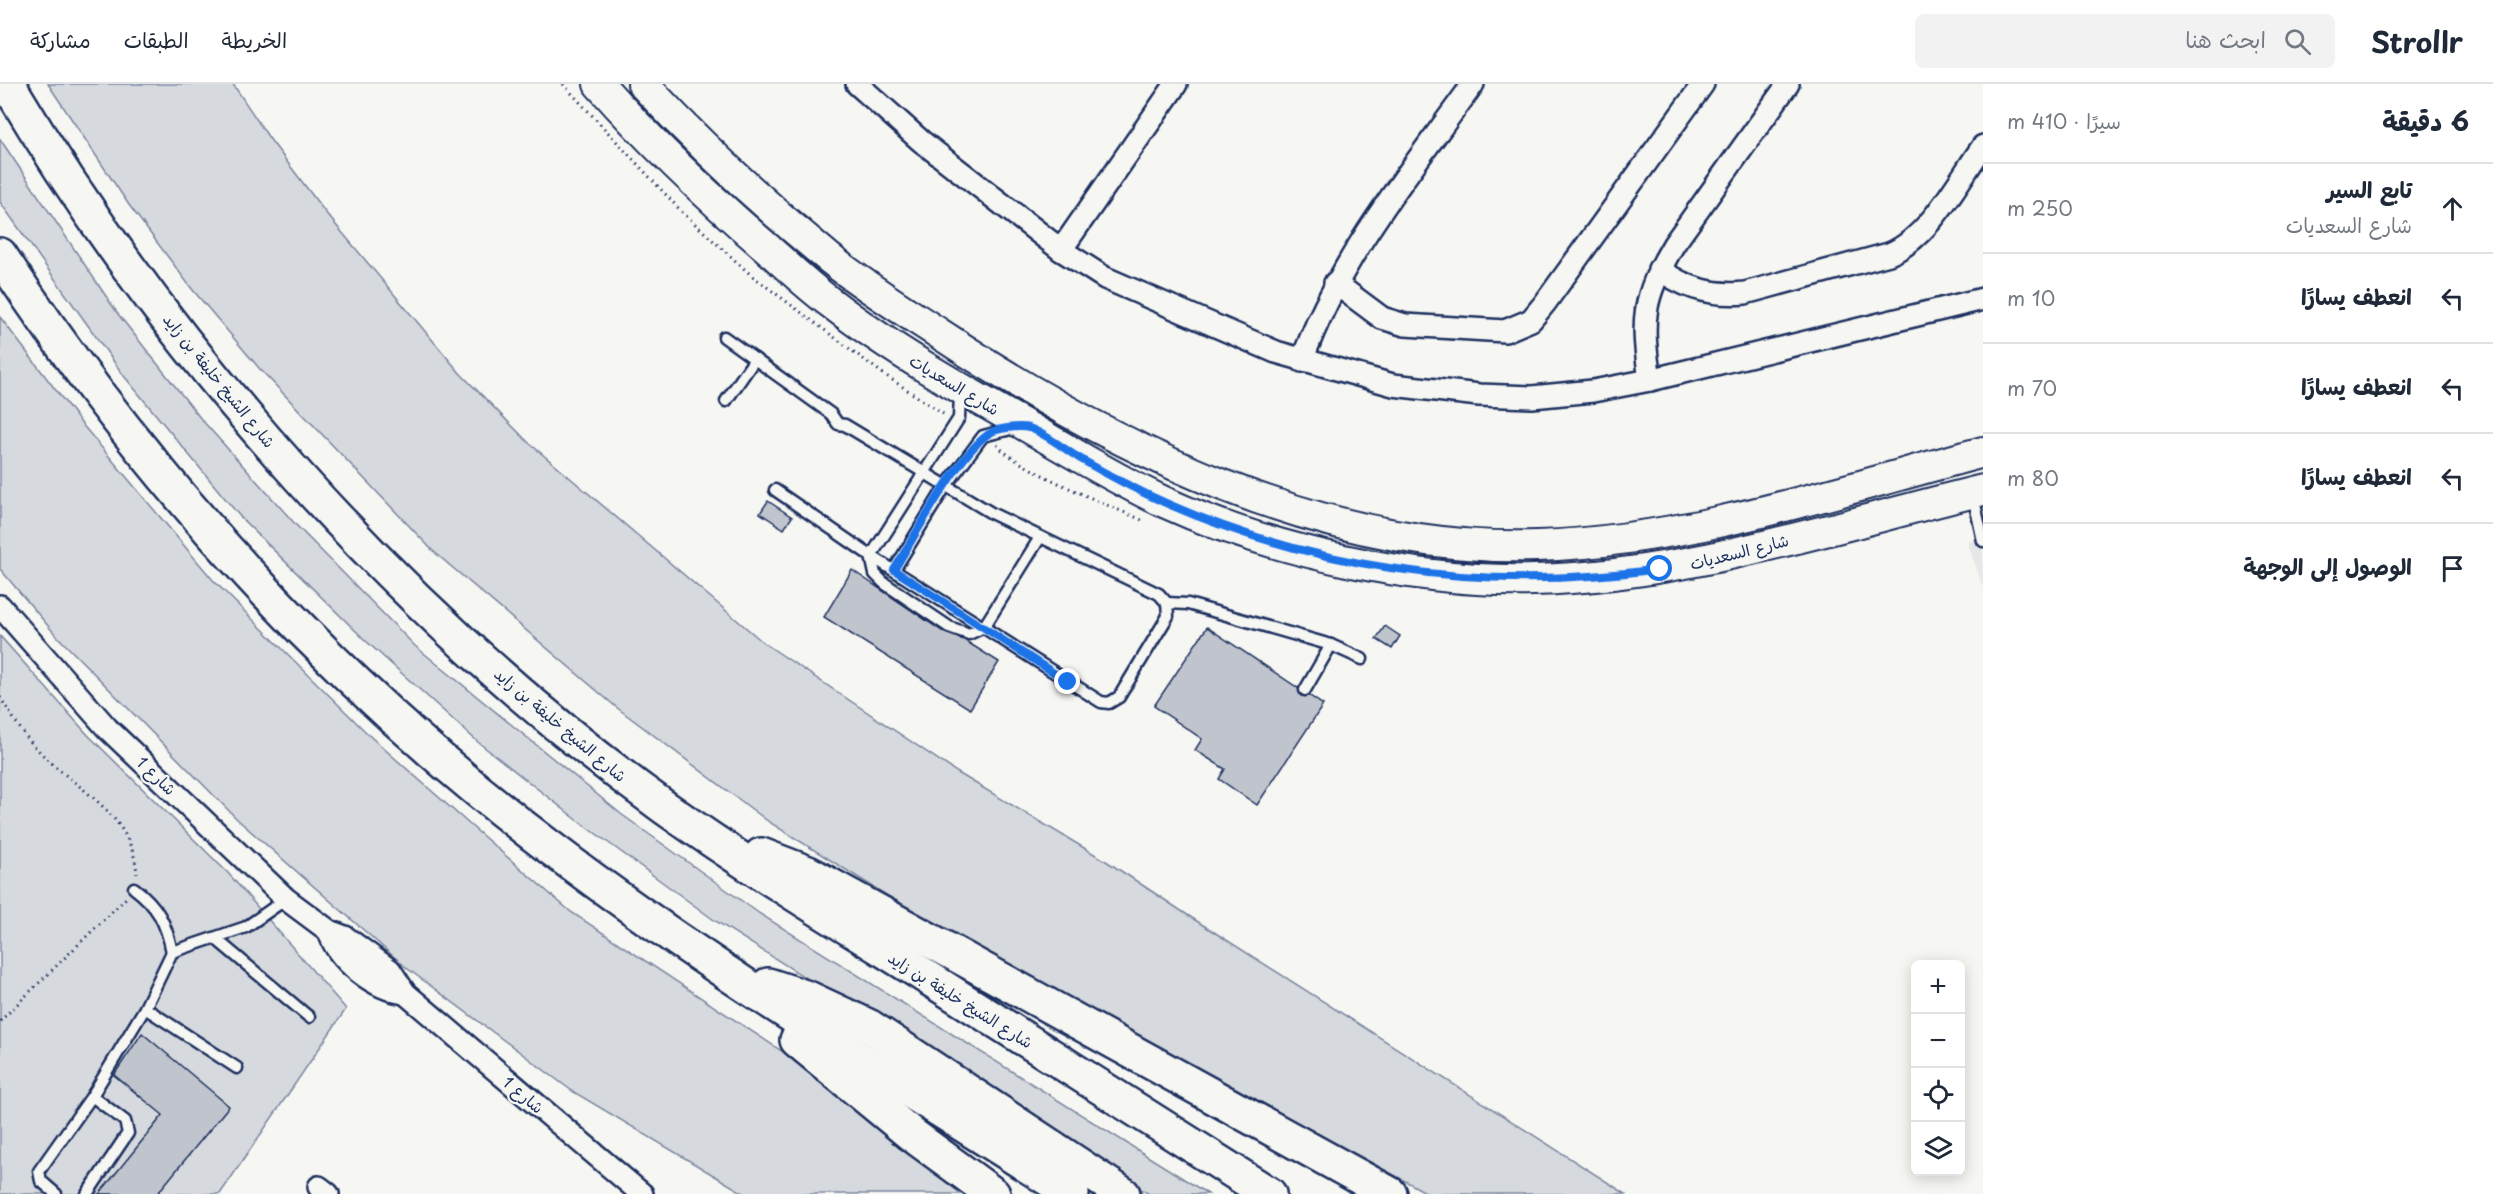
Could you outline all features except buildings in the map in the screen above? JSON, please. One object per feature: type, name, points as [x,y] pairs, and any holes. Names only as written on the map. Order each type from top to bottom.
[{"type":"highway","name":"شارع الشيخ خليفة بن زايد","points":[[8,84],[103,231],[205,366],[342,522],[401,582],[504,678],[609,765],[722,846],[1269,1194]]},
{"type":"highway","points":[[0,255],[59,341],[142,448],[229,551],[317,644],[414,735],[483,795],[643,916],[731,976],[1072,1194]]},
{"type":"highway","points":[[722,846],[760,854],[808,873],[1390,1194]]},
{"type":"highway","points":[[731,976],[776,1023],[801,1044],[911,1134],[993,1194]]},
{"type":"highway","points":[[731,976],[808,998],[870,1027],[1123,1194]]},
{"type":"street","name":"شارع السعديات","points":[[599,84],[634,124],[713,201],[830,303],[900,351],[1096,468],[1168,504],[1243,532],[1362,564],[1474,579],[1541,580],[1660,569],[1714,558],[1978,492]]},
{"type":"street","name":"شارع السعديات","points":[[643,84],[720,163],[831,259],[1004,376],[1088,424],[1172,466],[1248,494],[1368,529],[1480,544],[1533,546],[1640,537],[1750,513],[1983,452]]},
{"type":"street","points":[[857,84],[921,141],[1061,250],[1105,278],[1152,301],[1302,361],[1393,385],[1479,396],[1565,394],[1650,380],[1983,298]]},
{"type":"street","points":[[1061,250],[1176,84]]},
{"type":"street","points":[[1302,361],[1335,283],[1367,231],[1473,84]]},
{"type":"street","points":[[1335,283],[1372,312],[1393,322],[1497,331],[1522,326],[1545,303],[1703,84]]},
{"type":"street","points":[[1650,380],[1643,327],[1648,295],[1659,269],[1674,244],[1788,84]]},
{"type":"street","points":[[1659,269],[1678,282],[1700,290],[1730,294],[1745,293],[1888,254],[1906,245],[1921,231],[1983,146]]},
{"type":"street","name":"شارع 1","points":[[0,606],[108,728],[286,899],[328,931],[345,937],[390,970],[405,993],[642,1194]]},
{"type":"lane","points":[[724,337],[831,414],[838,424],[845,425],[922,474],[1039,539],[1155,591],[1167,603],[1188,604],[1331,645],[1362,659]]},
{"type":"lane","points":[[726,401],[755,359]]},
{"type":"lane","points":[[957,385],[962,404],[959,418],[871,556],[873,568],[879,579],[949,627],[969,634],[984,627],[1039,539]]},
{"type":"lane","points":[[894,570],[945,487],[983,436],[997,430],[1029,428]]},
{"type":"lane","points":[[775,490],[871,556],[1095,699],[1109,703],[1122,693],[1166,621],[1167,603]]},
{"type":"lane","points":[[1978,492],[1983,541]]},
{"type":"lane","points":[[1305,690],[1331,645]]},
{"type":"lane","points":[[134,888],[161,913],[172,952]]},
{"type":"lane","points":[[56,1194],[40,1181],[39,1171],[93,1096],[145,1008],[172,952],[187,945],[216,939],[246,927],[286,899]]},
{"type":"lane","points":[[216,939],[309,1017]]},
{"type":"lane","points":[[145,1008],[237,1068]]},
{"type":"lane","points":[[87,1194],[128,1133],[125,1121],[93,1096]]},
{"type":"path","points":[[0,697],[17,725],[38,751],[118,822],[132,846],[137,878],[134,888],[119,907],[0,1021]]},
{"type":"shaded area","points":[[48,84],[233,84],[269,138],[325,212],[460,373],[528,442],[764,643],[958,773],[1106,861],[1626,1194],[1429,1194],[1043,984],[888,896],[769,822],[616,707],[433,551],[259,368],[192,289],[129,205]]},
{"type":"shaded area","points":[[0,139],[118,314],[201,419],[297,526],[415,646],[621,814],[760,914],[1208,1194],[1149,1194],[714,920],[576,819],[479,743],[367,642],[242,519],[124,376],[0,202]]},
{"type":"shaded area","points":[[0,317],[81,423],[213,580],[372,738],[571,912],[809,1069],[980,1194],[745,1194],[572,1091],[408,969],[238,820],[55,634],[0,569]]},
{"type":"shaded area","points":[[1983,537],[1983,588],[1967,541]]},
{"type":"shaded area","points":[[0,636],[88,735],[228,873],[346,1009],[220,1194],[0,1194]]},
{"type":"route","points":[[1068,682],[894,570],[963,460],[983,436],[997,430],[1029,428],[1096,468],[1168,504],[1243,532],[1362,564],[1474,579],[1531,580],[1611,575],[1660,569]]}]
